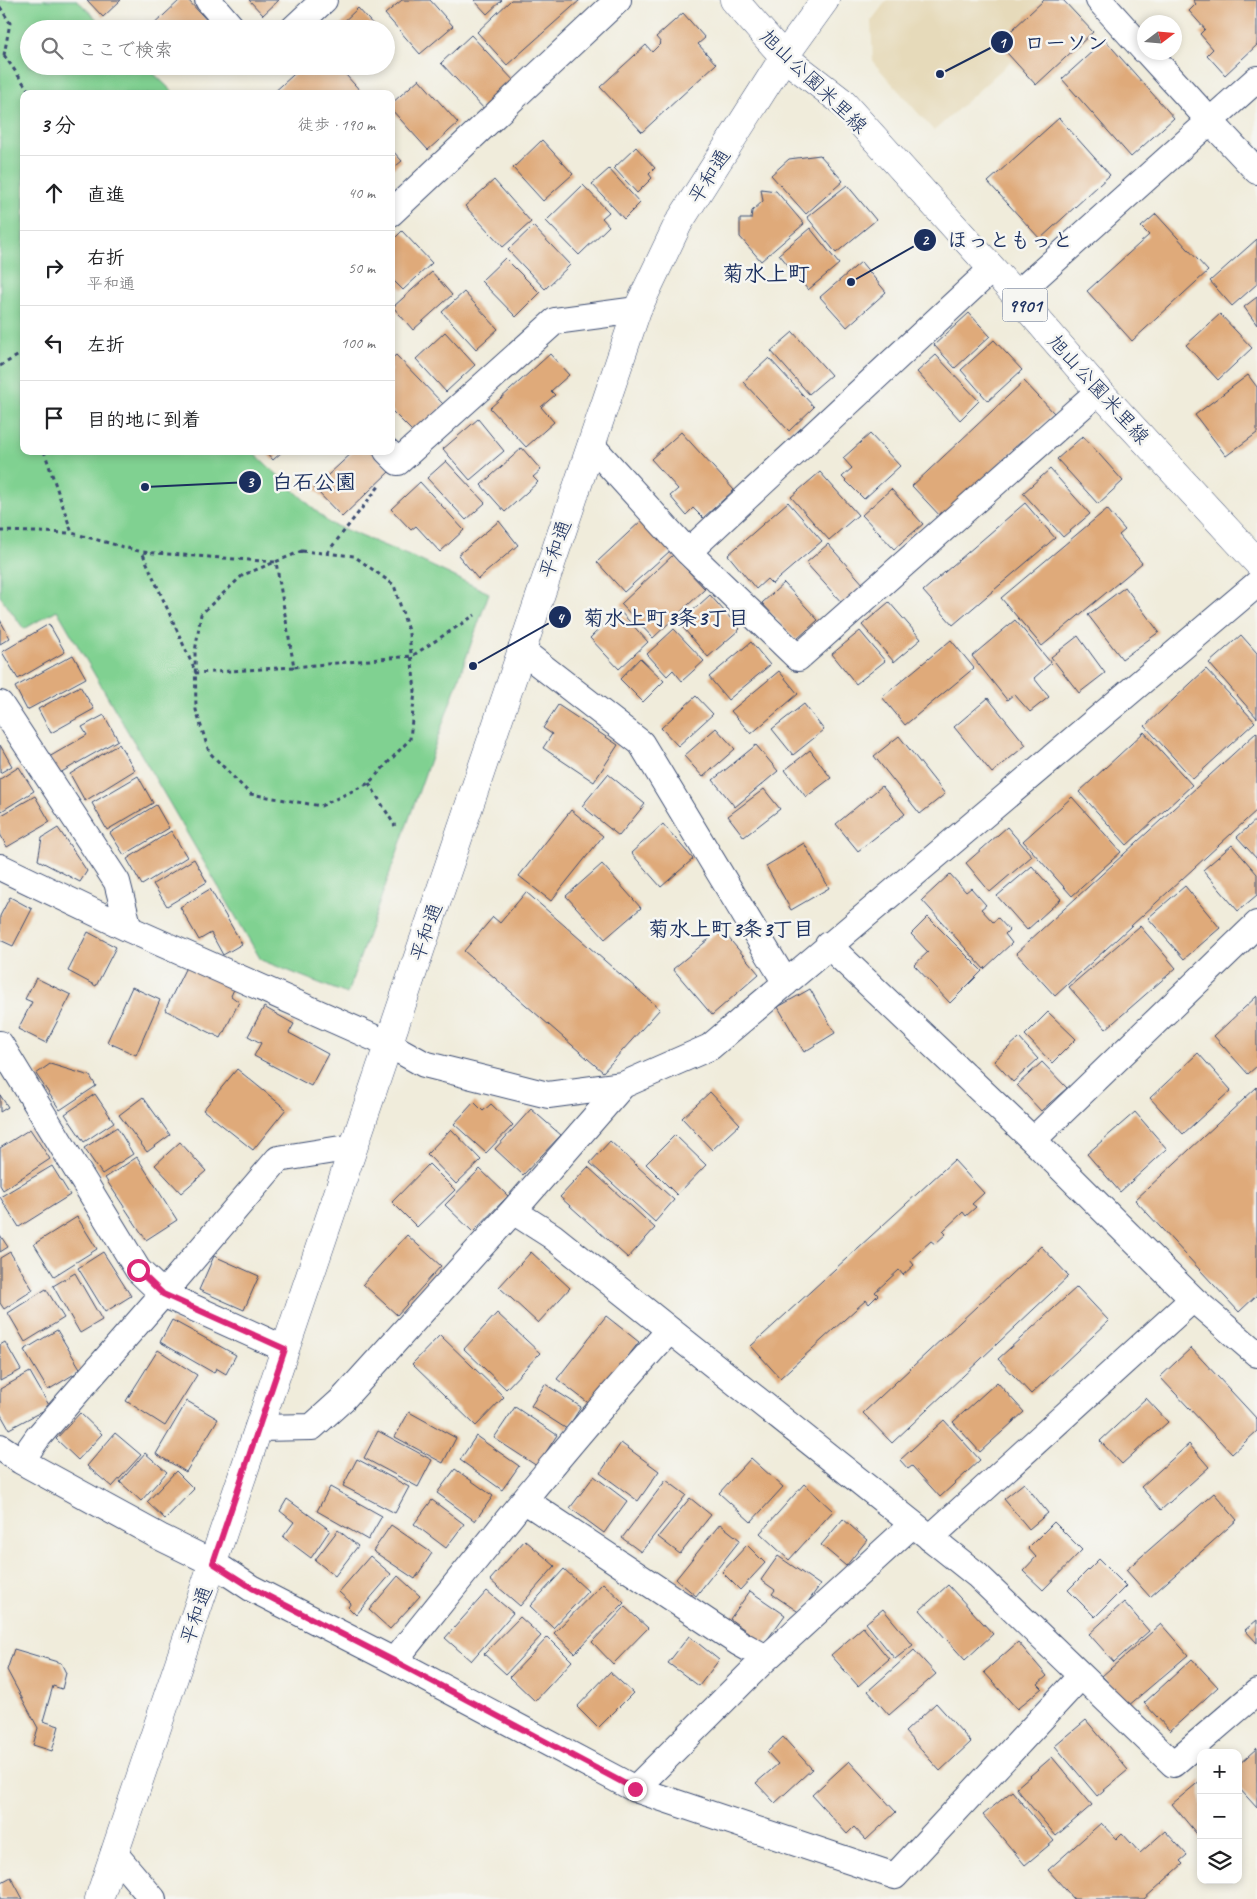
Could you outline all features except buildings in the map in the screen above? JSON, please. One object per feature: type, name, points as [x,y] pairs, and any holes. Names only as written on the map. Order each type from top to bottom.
[{"type":"street","points":[[208,0],[225,20]]},
{"type":"street","points":[[303,20],[324,0]]},
{"type":"street","points":[[395,209],[618,0]]},
{"type":"street","name":"旭山公園米里線","points":[[734,0],[784,57],[840,101],[1016,295],[1099,391],[1257,562]]},
{"type":"street","name":"平和通","points":[[99,1899],[636,310],[678,224],[784,57],[825,0]]},
{"type":"street","points":[[1099,0],[1137,42]]},
{"type":"street","points":[[1154,60],[1257,171]]},
{"type":"street","points":[[1016,295],[1257,78]]},
{"type":"street","points":[[688,552],[992,269]]},
{"type":"street","points":[[395,454],[555,321],[636,310]]},
{"type":"street","points":[[591,445],[688,552],[798,658],[1099,391]]},
{"type":"street","points":[[0,867],[129,929],[388,1044],[424,1064],[548,1095],[623,1085],[710,1047],[1257,584]]},
{"type":"street","points":[[521,650],[641,743],[786,984]]},
{"type":"street","points":[[0,704],[117,882],[129,929]]},
{"type":"street","points":[[1033,1140],[1257,924]]},
{"type":"street","points":[[828,946],[1033,1140],[1193,1299],[1257,1354]]},
{"type":"street","points":[[0,1044],[138,1270],[163,1294],[285,1349]]},
{"type":"street","points":[[258,1428],[312,1426],[343,1399],[623,1085]]},
{"type":"street","points":[[10,1454],[38,1438],[278,1159],[353,1147]]},
{"type":"street","points":[[513,1210],[552,1236],[977,1575],[1172,1764],[1257,1692]]},
{"type":"street","points":[[635,1789],[766,1658],[921,1531],[1193,1299]]},
{"type":"street","points":[[394,1661],[524,1500],[639,1363],[670,1330]]},
{"type":"street","points":[[10,1454],[160,1537],[213,1563],[252,1588],[635,1789],[895,1876],[1081,1676]]},
{"type":"street","points":[[524,1500],[731,1638],[766,1658]]},
{"type":"street","points":[[114,1853],[153,1899]]},
{"type":"path","points":[[0,7],[10,23],[2,56],[28,90]]},
{"type":"path","points":[[0,366],[20,354]]},
{"type":"path","points":[[45,455],[72,534]]},
{"type":"path","points":[[326,553],[392,457]]},
{"type":"path","points":[[0,531],[72,534],[142,552],[276,562]]},
{"type":"path","points":[[302,551],[354,556],[394,585],[409,634],[415,692],[410,739],[369,783],[321,806],[250,794],[209,752],[196,710],[195,652],[201,614],[243,575],[276,562],[302,551]]},
{"type":"path","points":[[142,552],[196,674]]},
{"type":"path","points":[[276,562],[294,667]]},
{"type":"path","points":[[196,674],[412,656],[475,615]]},
{"type":"path","points":[[369,783],[396,826]]},
{"type":"shaded area","points":[[887,0],[1067,0],[1096,32],[1036,87],[1011,61],[934,131],[873,62],[871,21]]},
{"type":"green space","points":[[0,0],[77,0],[98,20],[20,20],[20,75],[155,75],[171,90],[20,90],[20,455],[256,455],[329,523],[419,560],[489,593],[347,994],[261,960],[57,610],[24,629],[0,596]]},
{"type":"place","name":"ローソン","points":[[940,74]]},
{"type":"place","name":"ほっともっと","points":[[851,282]]},
{"type":"place","name":"白石公園","points":[[145,487]]},
{"type":"place","name":"菊水上町3条3丁目","points":[[473,666]]},
{"type":"district","name":"菊水上町","points":[[766,273]]},
{"type":"district","name":"菊水上町3条3丁目","points":[[731,929]]},
{"type":"route","points":[[138,1270],[163,1294],[285,1349],[213,1563],[252,1588],[635,1789]]}]
